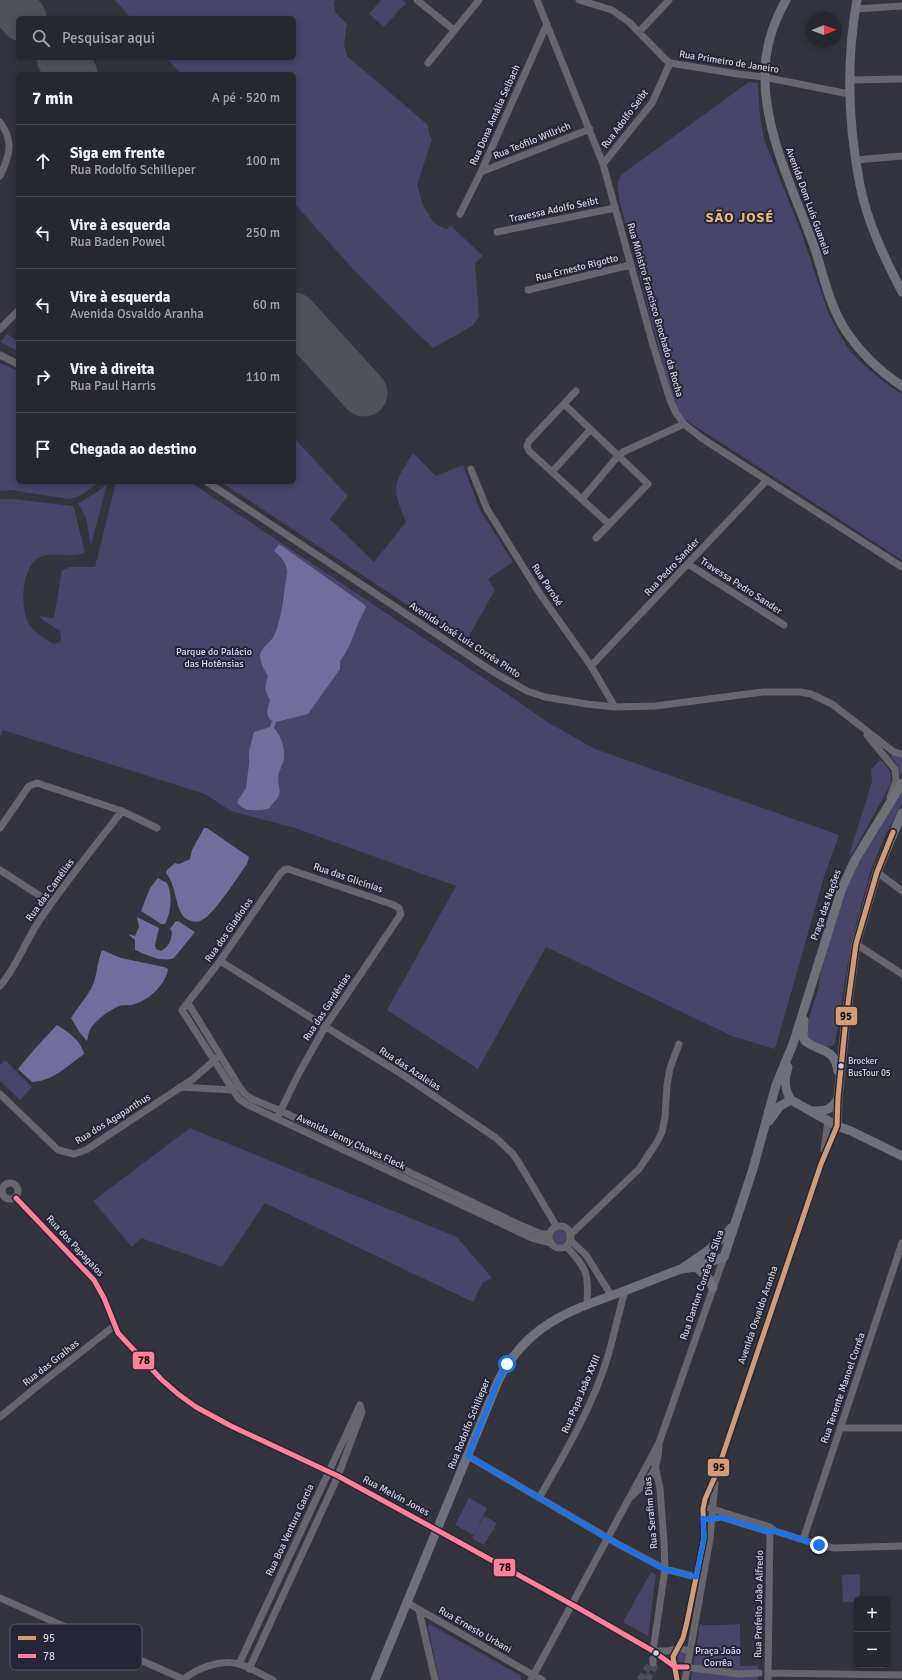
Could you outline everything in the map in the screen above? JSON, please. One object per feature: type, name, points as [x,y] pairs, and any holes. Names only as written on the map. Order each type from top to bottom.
[{"type":"main road","name":"Avenida Dom Luís Guanela","points":[[786,0],[777,15],[772,31],[766,58],[764,77],[768,112],[775,140],[815,251],[833,307],[845,329],[858,347],[873,363],[902,386]]},
{"type":"main road","points":[[856,4],[851,40],[849,80],[851,128],[856,160],[860,185],[874,231],[902,292]]},
{"type":"main road","name":"Praça das Nações","points":[[793,1044],[847,875],[902,783]]},
{"type":"main road","name":"Avenida Osvaldo Aranha","points":[[838,1126],[838,1098],[846,1018],[856,944],[877,872],[902,813]]},
{"type":"main road","points":[[809,992],[803,1036],[805,1041],[814,1047]]},
{"type":"main road","points":[[846,1018],[839,1046],[834,1051],[826,1051],[814,1047],[793,1044],[785,1082],[787,1094],[791,1100],[838,1126],[902,1156]]},
{"type":"main road","name":"Rua Danton Corrêa da Silva","points":[[724,1257],[764,1133],[782,1068],[793,1044]]},
{"type":"main road","points":[[826,1051],[836,1059],[840,1082]]},
{"type":"main road","points":[[813,1111],[827,1110],[835,1104],[838,1098]]},
{"type":"main road","name":"Rua Danton Corrêa da Silva","points":[[764,1133],[780,1106],[791,1100]]},
{"type":"main road","name":"Rua Rodolfo Schilieper","points":[[375,1680],[499,1379],[507,1364],[519,1348],[549,1323],[565,1314],[587,1304],[681,1269],[713,1248],[722,1240],[735,1222]]},
{"type":"main road","name":"Rua Rodolfo Schilieper","points":[[681,1269],[696,1267],[724,1257]]},
{"type":"main road","points":[[696,1267],[709,1279],[713,1288]]},
{"type":"street","points":[[417,0],[454,30]]},
{"type":"street","points":[[428,63],[479,0]]},
{"type":"street","name":"Rua Ministro Francisco Brochado da Rocha","points":[[537,0],[603,164],[630,265],[670,400],[676,412],[684,424],[703,439],[902,567]]},
{"type":"street","name":"Rua Primeiro de Janeiro","points":[[579,0],[612,10],[629,22],[670,63],[764,77],[849,94]]},
{"type":"street","points":[[639,32],[669,0]]},
{"type":"street","points":[[856,4],[902,6]]},
{"type":"street","name":"Rua Dona Amália Selbach","points":[[460,214],[547,24]]},
{"type":"street","name":"Rua Adolfo Seibt","points":[[603,164],[652,103],[670,63]]},
{"type":"street","points":[[849,80],[902,79]]},
{"type":"street","points":[[0,122],[8,135],[9,152],[0,176]]},
{"type":"street","name":"Rua Teófilo Willrich","points":[[480,172],[590,129]]},
{"type":"street","points":[[856,160],[902,156]]},
{"type":"street","name":"Travessa Adolfo Seibt","points":[[497,232],[615,208]]},
{"type":"street","name":"Rua Ernesto Rigotto","points":[[528,290],[630,265]]},
{"type":"street","points":[[0,329],[16,313]]},
{"type":"street","points":[[0,355],[16,363]]},
{"type":"street","points":[[576,391],[529,441],[527,446],[529,451],[609,524]]},
{"type":"street","points":[[564,404],[648,484],[596,538]]},
{"type":"street","points":[[582,499],[623,452],[684,424]]},
{"type":"street","points":[[552,472],[590,430]]},
{"type":"street","name":"Rua Parobé","points":[[471,469],[486,509],[540,594],[591,666],[615,707]]},
{"type":"street","name":"Rua Pedro Sander","points":[[591,666],[767,480]]},
{"type":"street","name":"Avenida José Luiz Corrêa Pinto","points":[[210,484],[495,673],[527,690],[545,697],[615,707],[655,706],[763,692],[790,691],[811,694],[832,704],[894,752],[902,754]]},
{"type":"street","name":"Travessa Pedro Sander","points":[[688,564],[784,625]]},
{"type":"street","name":"Avenida José Luiz Corrêa Pinto","points":[[858,724],[895,769],[896,781],[887,807]]},
{"type":"street","points":[[0,828],[29,786],[32,784],[122,811],[157,828]]},
{"type":"street","name":"Rua das Camélias","points":[[0,986],[12,970],[35,928],[51,903],[122,811]]},
{"type":"street","points":[[0,870],[51,903]]},
{"type":"street","name":"Rua das Glicínias","points":[[286,870],[294,870],[394,905],[399,908],[401,912]]},
{"type":"street","name":"Rua dos Gladiolos","points":[[182,1010],[220,961],[280,874],[286,870]]},
{"type":"street","points":[[877,872],[902,891]]},
{"type":"street","name":"Rua das Gardênias","points":[[277,1118],[324,1027],[400,916],[401,912]]},
{"type":"street","points":[[856,944],[902,974]]},
{"type":"street","name":"Rua das Azaleias","points":[[220,961],[403,1075],[496,1138],[513,1154],[557,1227]]},
{"type":"street","name":"Avenida Jenny Chaves Fleck","points":[[188,1003],[220,1056],[236,1088],[239,1099],[248,1105],[532,1238],[550,1239]]},
{"type":"street","name":"Avenida Jenny Chaves Fleck","points":[[182,1010],[213,1061],[236,1088],[252,1099],[281,1111],[550,1239]]},
{"type":"street","points":[[587,1304],[587,1273],[569,1240],[566,1228],[557,1227],[551,1232],[550,1239],[556,1247],[563,1247],[569,1240],[639,1169],[662,1132],[668,1079],[679,1044]]},
{"type":"street","name":"Rua dos Agapanthus","points":[[0,1094],[53,1146],[63,1152],[74,1154],[86,1150],[200,1074],[220,1056]]},
{"type":"street","points":[[180,1087],[236,1088]]},
{"type":"street","name":"Avenida Osvaldo Aranha","points":[[821,1164],[828,1120]]},
{"type":"street","name":"Avenida Osvaldo Aranha","points":[[677,1680],[673,1657],[678,1649],[688,1622],[704,1538],[703,1509],[705,1499],[717,1472],[821,1164],[838,1126]]},
{"type":"street","points":[[9,1182],[15,1184],[19,1192],[16,1198],[2,1199],[2,1184],[9,1182]]},
{"type":"street","name":"Rua dos Papagaios","points":[[16,1198],[94,1280],[103,1293],[114,1326],[118,1333],[136,1353]]},
{"type":"street","points":[[569,1240],[586,1255],[611,1295]]},
{"type":"street","name":"Rua Tenente Manoel Corrêa","points":[[803,1540],[902,1243]]},
{"type":"street","name":"Rua Danton Corrêa da Silva","points":[[536,1678],[572,1604],[659,1443],[724,1257]]},
{"type":"street","name":"Rua Papa João XXIII","points":[[539,1498],[568,1447],[589,1404],[608,1356],[624,1291]]},
{"type":"street","name":"Rua das Gralhas","points":[[0,1418],[34,1389],[114,1326]]},
{"type":"street","name":"Rua Melvin Jones","points":[[136,1353],[172,1389],[196,1407],[231,1426],[338,1476],[438,1530],[572,1604],[653,1651],[675,1667]]},
{"type":"street","name":"Rua Boa Ventura Garcia","points":[[239,1664],[360,1405],[362,1412],[338,1476],[249,1669]]},
{"type":"street","points":[[840,1428],[902,1428]]},
{"type":"street","name":"Rua Danton Corrêa da Silva","points":[[629,1499],[651,1478],[657,1468],[659,1443]]},
{"type":"street","points":[[653,1455],[657,1468]]},
{"type":"street","points":[[468,1456],[664,1569],[696,1577]]},
{"type":"street","name":"Rua Serafim Dias","points":[[653,1651],[664,1569],[664,1542],[657,1468]]},
{"type":"street","name":"Avenida Osvaldo Aranha","points":[[685,1680],[689,1667],[690,1652],[703,1584],[717,1472]]},
{"type":"street","points":[[703,1509],[713,1509],[734,1518],[819,1545],[834,1548],[902,1546]]},
{"type":"street","points":[[703,1518],[734,1518]]},
{"type":"street","name":"Rua Prefeito João Alfredo","points":[[768,1677],[772,1530]]},
{"type":"street","points":[[0,1598],[58,1624]]},
{"type":"street","name":"Rua Ernesto Urbani","points":[[406,1602],[536,1678]]},
{"type":"street","points":[[419,1610],[435,1680]]},
{"type":"street","points":[[250,1642],[259,1647]]},
{"type":"street","points":[[653,1651],[683,1649],[690,1652]]},
{"type":"street","points":[[142,1662],[183,1680],[196,1671],[223,1663],[239,1664],[273,1680]]},
{"type":"street","points":[[675,1667],[689,1667],[740,1674],[759,1674]]},
{"type":"street","points":[[768,1677],[902,1675]]},
{"type":"green space","points":[[115,0],[336,0],[334,2],[335,12],[347,24],[344,45],[347,56],[428,125],[429,134],[432,139],[417,185],[423,205],[434,223],[446,229],[451,226],[483,256],[475,263],[479,317],[472,326],[433,348],[352,268],[296,205],[296,72],[179,72],[168,60],[296,60],[296,16],[129,16]]},
{"type":"green space","points":[[381,0],[402,0],[406,3],[384,27],[369,14]]},
{"type":"green space","points":[[749,82],[758,83],[760,117],[764,139],[801,232],[828,312],[849,350],[889,386],[902,394],[902,560],[686,420],[677,412],[674,405],[619,199],[618,182],[621,175]]},
{"type":"green space","points":[[7,334],[16,340],[16,350],[0,342]]},
{"type":"green space","points":[[0,363],[16,370],[16,484],[96,484],[81,495],[69,499],[11,490],[0,491]]},
{"type":"green space","points":[[296,440],[348,496],[330,519],[374,562],[406,522],[398,501],[396,486],[401,472],[413,453],[436,476],[463,465],[480,510],[513,562],[488,579],[495,590],[465,643],[224,484],[296,484]]},
{"type":"green space","points":[[107,484],[91,545],[86,518],[78,503],[96,493]]},
{"type":"green space","name":"Parque do Palácio das Hotênsias","points":[[116,484],[193,484],[549,723],[595,749],[839,835],[824,877],[775,1049],[732,1036],[546,947],[478,1069],[387,1010],[456,886],[295,828],[231,811],[205,794],[3,730],[0,737],[0,499],[14,499],[72,506],[74,508],[84,553],[79,555],[55,554],[38,558],[28,571],[25,581],[23,601],[27,620],[33,630],[53,644],[61,640],[60,631],[39,616],[54,618],[62,570],[70,567],[95,567]]},
{"type":"green space","points":[[890,755],[902,757],[902,773],[900,776],[898,766]]},
{"type":"green space","points":[[880,761],[883,762],[890,773],[890,785],[851,856],[850,852],[872,782],[871,770]]},
{"type":"green space","points":[[902,790],[902,803],[885,836],[871,870],[856,924],[848,962],[835,1043],[832,1046],[825,1046],[808,1039],[805,1030],[818,990],[822,964],[851,875]]},
{"type":"green space","points":[[5,1060],[32,1087],[20,1100],[0,1081],[0,1065]]},
{"type":"green space","points":[[190,1128],[457,1237],[492,1278],[483,1282],[473,1302],[265,1203],[222,1267],[141,1238],[132,1247],[93,1201]]},
{"type":"green space","points":[[560,1230],[565,1232],[567,1237],[565,1242],[560,1244],[555,1242],[553,1237],[555,1232]]},
{"type":"green space","points":[[469,1498],[487,1508],[474,1534],[484,1516],[497,1523],[484,1545],[472,1538],[474,1535],[455,1525]]},
{"type":"green space","points":[[651,1572],[656,1575],[648,1636],[623,1622]]},
{"type":"green space","points":[[860,1574],[860,1596],[854,1596],[854,1602],[843,1602],[842,1575]]},
{"type":"green space","points":[[429,1624],[520,1675],[521,1680],[439,1679],[428,1627]]},
{"type":"green space","name":"Praça João Corrêa","points":[[700,1624],[740,1624],[740,1666],[758,1666],[758,1680],[691,1680]]},
{"type":"green space","points":[[679,1652],[683,1652],[685,1653],[685,1661],[679,1662],[676,1659],[676,1655]]},
{"type":"shaded area","points":[[279,544],[365,605],[366,608],[348,648],[340,661],[340,669],[308,714],[276,722],[274,728],[279,735],[284,750],[283,761],[278,776],[280,793],[278,797],[270,808],[261,810],[247,810],[240,806],[237,802],[246,788],[249,751],[254,732],[270,727],[272,721],[267,714],[270,700],[266,688],[268,676],[260,659],[260,653],[274,636],[279,622],[282,605],[287,572],[286,565],[283,560],[274,551]]},
{"type":"shaded area","points":[[204,828],[207,828],[249,857],[247,864],[212,912],[205,918],[196,922],[188,920],[183,916],[178,906],[170,878],[166,873],[167,870],[175,863],[179,864],[190,859],[192,850]]},
{"type":"shaded area","points":[[158,878],[167,883],[171,899],[169,914],[165,924],[161,924],[141,911],[150,888]]},
{"type":"shaded area","points":[[137,917],[159,928],[155,945],[156,949],[161,951],[169,943],[172,932],[170,929],[175,922],[178,921],[195,932],[174,958],[165,960],[154,958],[135,950],[135,940],[128,934],[135,936],[139,927]]},
{"type":"shaded area","points":[[102,950],[121,958],[168,969],[167,975],[160,986],[146,999],[135,1004],[119,1006],[101,1017],[91,1028],[87,1041],[71,1018],[92,987]]},
{"type":"shaded area","points":[[57,1025],[77,1041],[84,1054],[53,1076],[32,1082],[18,1069]]},
{"type":"runway","points":[[7,0],[21,16]]},
{"type":"runway","points":[[62,60],[72,72]]},
{"type":"runway","points":[[296,318],[364,393]]},
{"type":"tunnel","points":[[640,1680],[650,1664],[653,1663]]},
{"type":"tunnel","points":[[647,1680],[654,1667],[653,1663]]},
{"type":"transit line","name":"95","points":[[677,1680],[673,1657],[683,1638],[687,1622],[704,1538],[703,1509],[705,1499],[717,1472],[821,1164],[837,1126],[838,1098],[846,1018],[856,944],[877,872],[893,832]]},
{"type":"transit line","name":"78","points":[[16,1198],[94,1280],[104,1298],[118,1333],[161,1379],[196,1407],[231,1426],[338,1476],[580,1609],[653,1651],[675,1667],[687,1667]]},
{"type":"place","name":"Brocker BusTour 05","points":[[841,1066]]},
{"type":"district","name":"SÃO JOSÉ","points":[[740,217]]},
{"type":"route","points":[[507,1364],[499,1379],[468,1456],[600,1532],[618,1544],[664,1569],[696,1577],[704,1538],[703,1518],[709,1520],[720,1517],[770,1532],[775,1531],[819,1545]]}]
